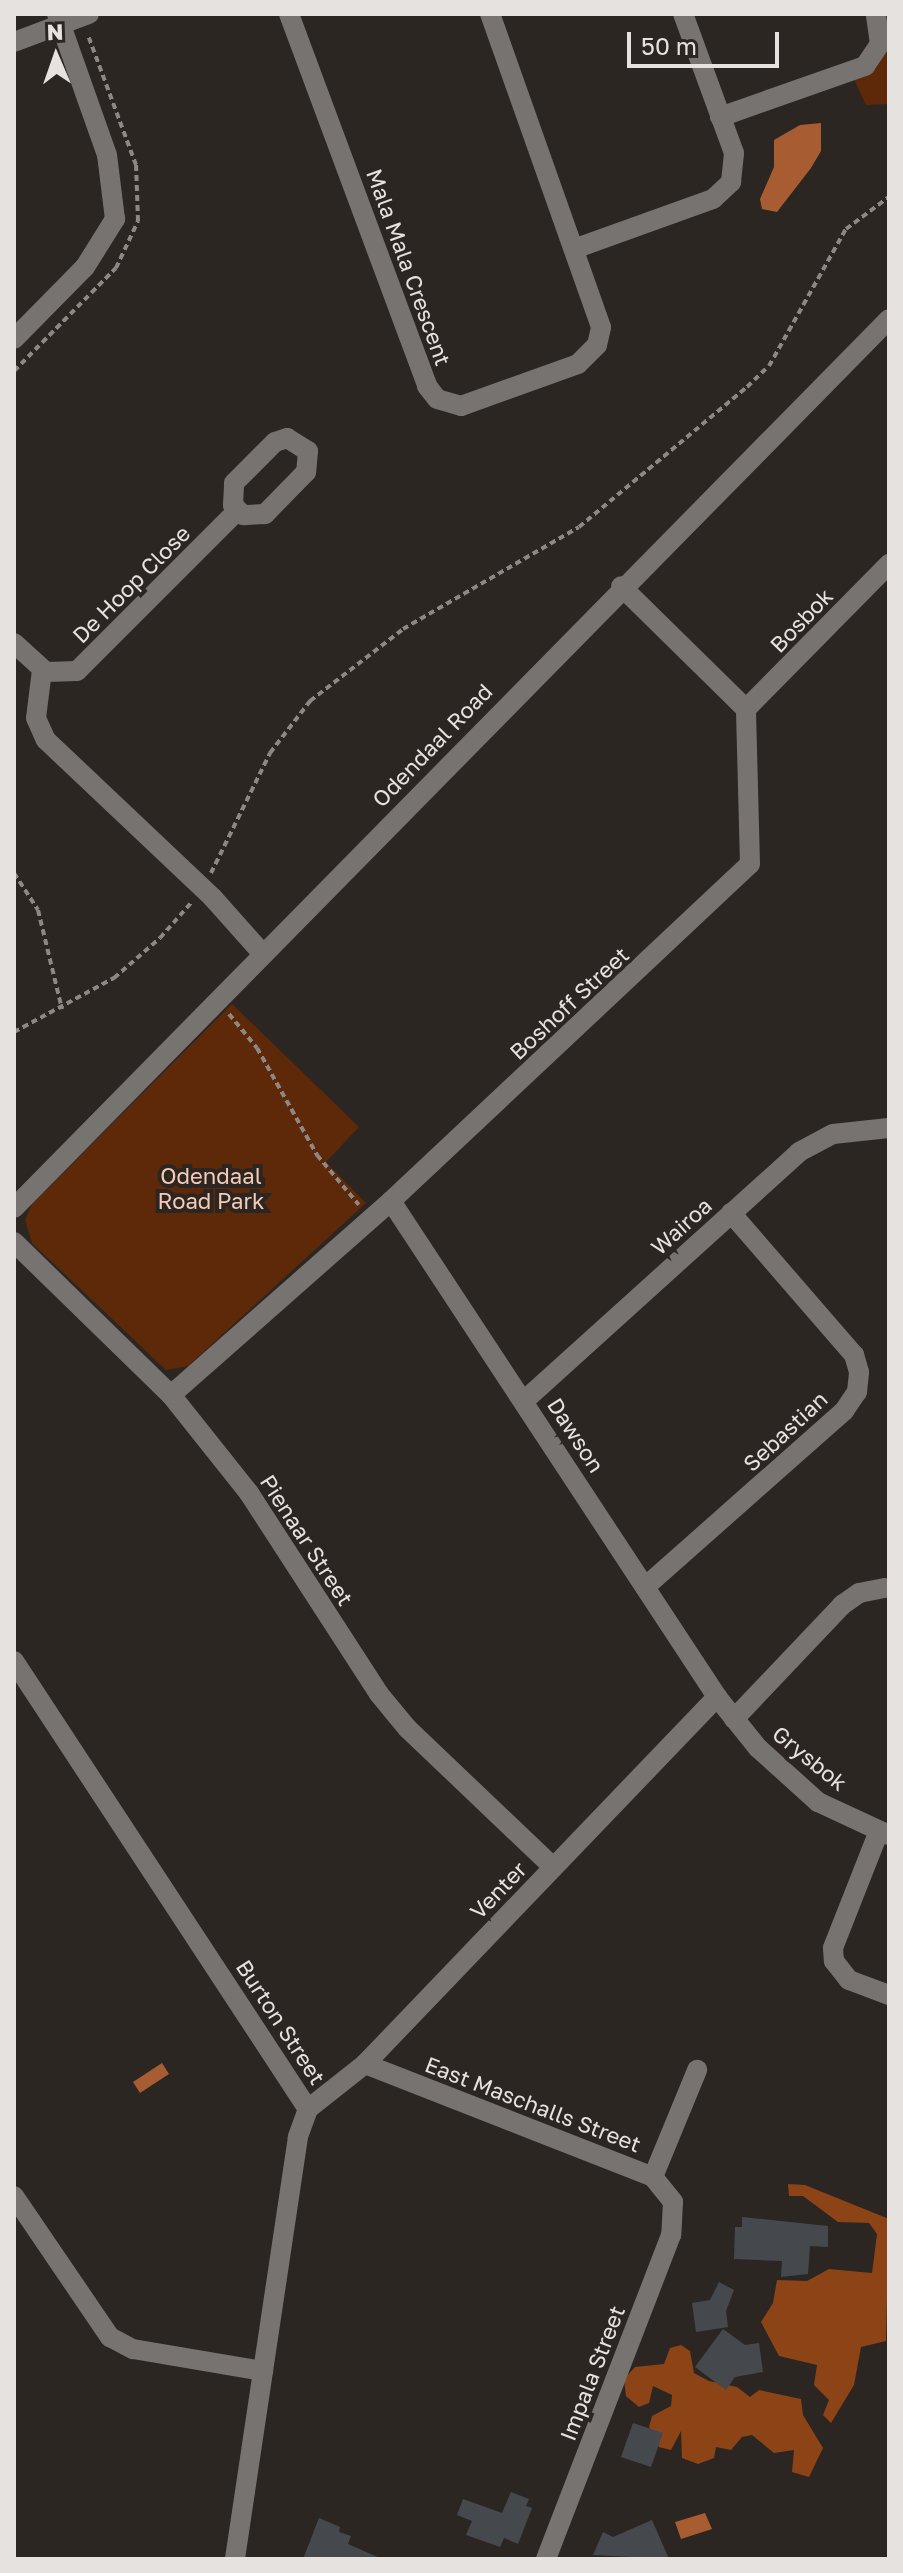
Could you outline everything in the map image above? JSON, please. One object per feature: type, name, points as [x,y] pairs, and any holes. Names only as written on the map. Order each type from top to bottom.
[{"type":"street","points":[[14,42],[59,19],[89,14]]},
{"type":"street","name":"Mala Mala Crescent","points":[[289,14],[427,386],[437,399],[452,406],[470,404],[578,364],[592,353],[600,337],[599,318],[490,14]]},
{"type":"street","points":[[574,249],[713,199],[726,189],[735,160],[683,14]]},
{"type":"street","points":[[720,117],[865,66],[880,44],[876,14]]},
{"type":"street","points":[[14,339],[85,267],[115,219],[107,155],[59,19]]},
{"type":"street","name":"Odendaal Road","points":[[14,1208],[621,586],[889,319]]},
{"type":"street","name":"De Hoop Close","points":[[42,670],[62,675],[83,666],[237,511]]},
{"type":"street","name":"Bosbok","points":[[746,709],[889,564]]},
{"type":"street","points":[[621,586],[746,709]]},
{"type":"street","points":[[14,643],[42,670],[36,718],[46,740],[202,888],[262,953]]},
{"type":"street","name":"Boshoff Street","points":[[171,1395],[391,1201],[743,875],[753,850],[746,709]]},
{"type":"street","name":"Wairoa","points":[[525,1400],[731,1213],[820,1139],[889,1128]]},
{"type":"street","name":"Dawson","points":[[391,1201],[525,1400],[717,1697]]},
{"type":"street","name":"Sebastian","points":[[645,1587],[844,1411],[857,1392],[859,1372],[854,1355],[731,1213]]},
{"type":"street","name":"Pienaar Street","points":[[14,1242],[171,1395],[249,1493],[379,1694],[451,1772],[553,1867]]},
{"type":"street","points":[[734,1719],[842,1605],[859,1593],[885,1588]]},
{"type":"street","name":"Burton Street","points":[[16,1665],[308,2109],[298,2137],[235,2559]]},
{"type":"street","name":"Venter","points":[[308,2109],[365,2064],[717,1697]]},
{"type":"street","name":"Grysbok","points":[[717,1697],[758,1748],[818,1802],[884,1833]]},
{"type":"street","points":[[884,1833],[833,1948],[834,1961],[849,1980],[889,1995]]},
{"type":"street","name":"East Maschalls Street","points":[[365,2064],[653,2177],[673,2202]]},
{"type":"street","points":[[653,2177],[697,2070]]},
{"type":"street","points":[[14,2196],[110,2337],[133,2349],[263,2371]]},
{"type":"street","name":"Impala Street","points":[[546,2559],[671,2235],[673,2202]]},
{"type":"path","points":[[14,1032],[62,1010],[137,960],[202,888],[270,753],[310,701],[403,629],[579,527],[747,387],[769,366],[846,229],[889,197]]},
{"type":"path","points":[[14,873],[38,910],[62,1010]]},
{"type":"path","points":[[217,1000],[257,1048],[317,1155],[370,1219]]},
{"type":"green space","points":[[889,45],[889,104],[866,105],[854,79],[876,67]]},
{"type":"green space","name":"Odendaal Road Park","points":[[232,1004],[359,1127],[326,1162],[366,1203],[188,1366],[166,1370],[32,1243],[25,1220],[32,1204]]},
{"type":"shaded area","points":[[821,123],[821,151],[811,168],[777,212],[762,209],[760,199],[774,167],[774,140],[800,125]]},
{"type":"shaded area","points":[[162,2063],[169,2074],[140,2093],[133,2082]]},
{"type":"shaded area","points":[[788,2184],[805,2185],[889,2219],[886,2341],[861,2347],[854,2385],[831,2423],[823,2415],[829,2400],[814,2385],[817,2365],[779,2356],[761,2322],[773,2303],[777,2280],[807,2281],[829,2269],[872,2273],[877,2234],[869,2223],[838,2222],[803,2196],[789,2196]]},
{"type":"shaded area","points":[[681,2345],[690,2351],[694,2373],[709,2381],[737,2387],[750,2397],[759,2390],[801,2399],[803,2415],[823,2448],[809,2477],[792,2472],[794,2450],[774,2453],[752,2435],[742,2437],[731,2450],[716,2447],[714,2458],[698,2464],[682,2458],[681,2431],[671,2450],[659,2447],[649,2427],[652,2416],[671,2406],[672,2395],[653,2386],[649,2403],[639,2407],[626,2396],[624,2379],[635,2367],[664,2364],[670,2348]]},
{"type":"shaded area","points":[[705,2513],[712,2529],[681,2539],[675,2522]]},
{"type":"building","points":[[742,2217],[828,2226],[828,2247],[810,2246],[808,2274],[781,2277],[782,2261],[734,2259],[735,2227],[742,2227]]},
{"type":"building","points":[[719,2282],[734,2290],[726,2311],[728,2327],[696,2332],[692,2303],[710,2300]]},
{"type":"building","points":[[723,2329],[745,2345],[759,2343],[763,2372],[735,2377],[726,2390],[695,2367]]},
{"type":"building","points":[[633,2423],[663,2433],[651,2467],[621,2457]]},
{"type":"building","points":[[511,2492],[529,2499],[526,2506],[532,2508],[518,2544],[504,2538],[500,2547],[466,2535],[472,2521],[457,2515],[463,2499],[502,2513]]},
{"type":"building","points":[[319,2518],[340,2527],[339,2532],[351,2536],[348,2544],[382,2559],[303,2559]]},
{"type":"building","points":[[652,2520],[669,2559],[593,2555],[603,2532],[613,2537]]}]
